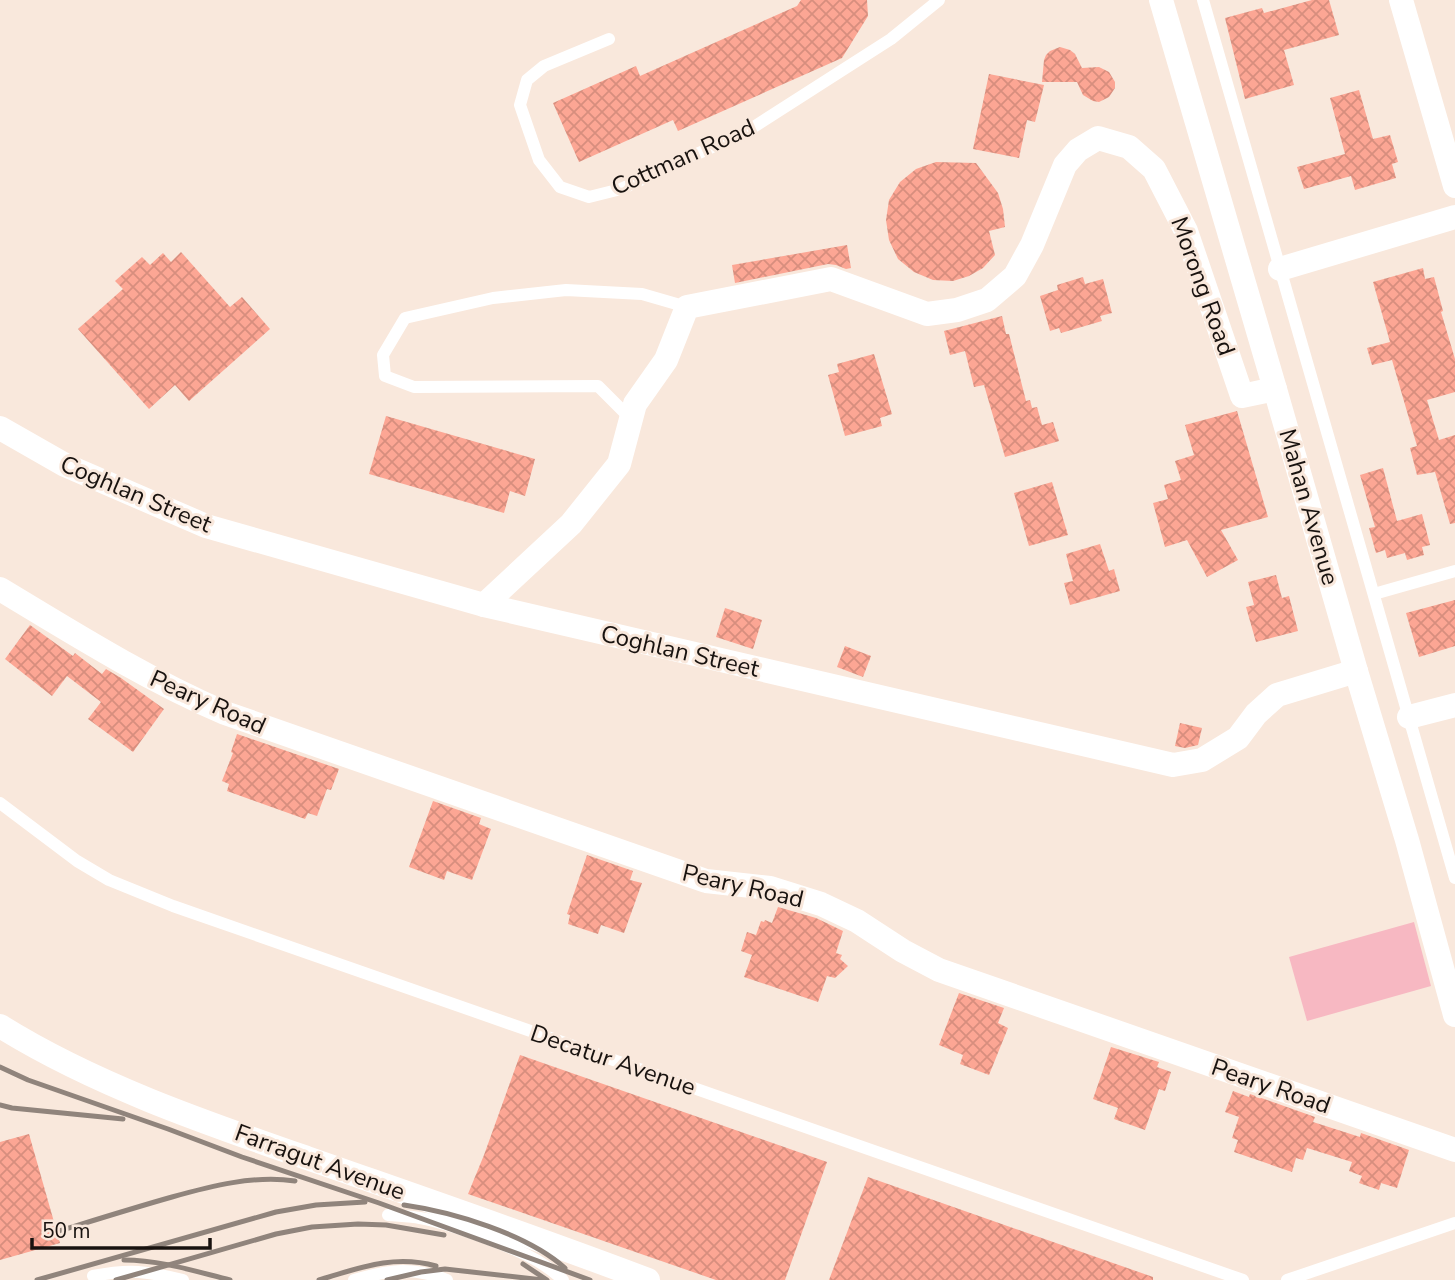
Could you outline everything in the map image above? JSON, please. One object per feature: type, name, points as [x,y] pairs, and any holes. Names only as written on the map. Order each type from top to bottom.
[{"type":"street","name":"Mahan Avenue","points":[[1161,0],[1407,840],[1455,1015]]},
{"type":"street","points":[[1401,0],[1455,186]]},
{"type":"street","name":"Morong Road","points":[[687,307],[831,279],[927,314],[957,310],[987,300],[1014,276],[1020,266],[1032,245],[1065,165],[1079,150],[1098,138],[1129,147],[1154,169],[1186,231],[1242,396],[1275,389]]},
{"type":"street","points":[[1280,269],[1455,217]]},
{"type":"street","points":[[484,605],[571,524],[619,464],[635,404],[666,360],[687,307]]},
{"type":"street","name":"Coghlan Street","points":[[0,428],[65,465],[205,526],[484,605],[1172,765],[1202,760],[1238,738],[1256,714],[1277,695],[1356,671]]},
{"type":"street","name":"Peary Road","points":[[0,589],[118,660],[188,698],[225,713],[706,881],[770,888],[821,904],[857,921],[902,951],[939,970],[1455,1150]]},
{"type":"street","points":[[1409,717],[1455,705]]},
{"type":"street","name":"Farragut Avenue","points":[[0,1026],[120,1088],[250,1138],[648,1280]]},
{"type":"lane","name":"Cottman Road","points":[[610,39],[544,66],[527,80],[520,105],[539,160],[560,187],[589,197],[621,189],[749,130],[891,39],[939,0]]},
{"type":"lane","points":[[1203,0],[1455,878]]},
{"type":"lane","points":[[631,419],[598,386],[414,387],[385,376],[383,355],[405,318],[493,298],[566,290],[642,295],[687,307]]},
{"type":"lane","points":[[1374,594],[1455,571]]},
{"type":"lane","name":"Decatur Avenue","points":[[0,803],[77,861],[109,880],[173,906],[1243,1280]]},
{"type":"lane","points":[[397,1190],[463,1230]]},
{"type":"lane","points":[[388,1215],[420,1218],[510,1247],[531,1256],[563,1280]]},
{"type":"lane","points":[[1287,1280],[1455,1223]]},
{"type":"lane","points":[[510,1247],[581,1255]]},
{"type":"lane","points":[[93,1276],[131,1270],[183,1280]]},
{"type":"lane","points":[[354,1280],[400,1270],[421,1272],[447,1280]]},
{"type":"shaded area","points":[[1414,922],[1431,986],[1307,1021],[1289,957]]},
{"type":"building","points":[[801,0],[867,0],[868,16],[842,58],[678,131],[673,120],[579,162],[553,103],[636,66],[640,76],[797,6]]},
{"type":"building","points":[[1312,0],[1329,0],[1339,35],[1284,50],[1294,85],[1245,99],[1225,18],[1262,8],[1264,13]]},
{"type":"building","points":[[1060,47],[1075,54],[1082,68],[1099,67],[1109,72],[1115,82],[1115,88],[1109,97],[1099,102],[1093,101],[1083,95],[1077,82],[1042,82],[1046,55]]},
{"type":"building","points":[[989,74],[1044,85],[1035,122],[1027,120],[1019,158],[973,149]]},
{"type":"building","points":[[1359,90],[1373,139],[1390,135],[1398,162],[1392,164],[1396,178],[1355,190],[1351,176],[1304,189],[1297,167],[1345,154],[1330,98]]},
{"type":"building","points":[[936,162],[976,163],[998,193],[1003,209],[1005,227],[989,231],[995,255],[983,268],[953,281],[933,280],[914,272],[898,259],[889,240],[886,220],[889,200],[900,182],[916,169]]},
{"type":"building","points":[[847,245],[851,268],[828,264],[735,283],[732,265]]},
{"type":"building","points":[[181,252],[230,307],[242,297],[270,329],[189,401],[175,385],[149,409],[78,329],[123,289],[115,281],[142,257],[150,265],[163,253],[171,262]]},
{"type":"building","points":[[1423,268],[1425,279],[1434,277],[1455,359],[1455,392],[1427,400],[1439,440],[1455,435],[1455,523],[1450,524],[1435,472],[1417,475],[1410,448],[1417,446],[1392,360],[1372,365],[1367,348],[1390,342],[1373,282]]},
{"type":"building","points":[[1083,277],[1085,284],[1103,279],[1112,313],[1100,316],[1102,321],[1061,333],[1059,328],[1050,331],[1040,296],[1058,290],[1057,285]]},
{"type":"building","points":[[1002,316],[1026,401],[1030,400],[1032,408],[1037,407],[1042,425],[1053,422],[1059,441],[1005,457],[984,385],[974,387],[965,351],[950,355],[944,331]]},
{"type":"building","points":[[874,354],[892,414],[880,418],[882,426],[845,436],[828,375],[839,372],[837,364]]},
{"type":"building","points":[[1237,411],[1268,517],[1221,530],[1238,560],[1207,577],[1187,540],[1165,547],[1153,503],[1168,499],[1164,485],[1181,480],[1175,461],[1194,455],[1185,425]]},
{"type":"building","points":[[386,416],[535,459],[525,496],[510,491],[504,513],[369,474]]},
{"type":"building","points":[[1383,468],[1397,521],[1422,514],[1430,545],[1422,547],[1424,555],[1407,560],[1405,553],[1387,558],[1385,550],[1376,553],[1369,528],[1375,527],[1360,475]]},
{"type":"building","points":[[1052,482],[1068,535],[1029,546],[1014,493]]},
{"type":"building","points":[[1100,544],[1109,571],[1114,569],[1120,591],[1070,605],[1064,583],[1073,581],[1066,554]]},
{"type":"building","points":[[1276,575],[1282,598],[1289,596],[1298,631],[1256,642],[1246,607],[1254,605],[1248,582]]},
{"type":"building","points":[[1455,600],[1455,646],[1419,657],[1406,613]]},
{"type":"building","points":[[725,608],[762,620],[753,649],[716,637]]},
{"type":"building","points":[[30,625],[73,656],[75,653],[102,674],[106,669],[121,678],[164,709],[133,752],[88,719],[101,702],[67,676],[52,696],[5,659]]},
{"type":"building","points":[[845,646],[871,656],[863,677],[837,667]]},
{"type":"building","points":[[1180,723],[1202,728],[1198,745],[1185,748],[1175,746]]},
{"type":"building","points":[[237,734],[339,769],[331,790],[327,789],[317,816],[308,813],[305,819],[227,791],[229,784],[222,781]]},
{"type":"building","points":[[433,801],[481,818],[479,824],[491,829],[472,880],[447,871],[444,880],[409,867]]},
{"type":"building","points":[[587,855],[633,871],[630,880],[642,883],[624,933],[601,925],[598,934],[568,924],[570,915],[567,914]]},
{"type":"building","points":[[778,907],[816,918],[843,931],[836,953],[842,955],[840,959],[848,966],[835,978],[827,976],[818,1002],[744,977],[752,955],[741,951],[747,932],[756,935],[761,921],[772,923]]},
{"type":"building","points":[[959,993],[1004,1008],[998,1023],[1008,1028],[989,1075],[960,1064],[963,1055],[939,1045]]},
{"type":"building","points":[[1111,1047],[1159,1062],[1157,1067],[1171,1072],[1165,1091],[1159,1089],[1145,1130],[1114,1119],[1118,1108],[1093,1099]]},
{"type":"building","points":[[520,1055],[827,1162],[785,1280],[716,1280],[468,1194]]},
{"type":"building","points":[[1233,1091],[1249,1097],[1250,1094],[1315,1117],[1313,1122],[1360,1137],[1361,1133],[1409,1150],[1397,1188],[1381,1183],[1379,1190],[1359,1183],[1362,1176],[1349,1171],[1352,1162],[1307,1148],[1303,1160],[1296,1158],[1292,1172],[1234,1152],[1238,1140],[1232,1138],[1239,1117],[1225,1112]]},
{"type":"building","points":[[29,1134],[60,1243],[0,1260],[0,1142]]},
{"type":"building","points":[[868,1177],[1153,1277],[1153,1280],[829,1280]]},
{"type":"railway","points":[[0,1067],[28,1080],[590,1280]]},
{"type":"railway","points":[[0,1105],[123,1119]]},
{"type":"railway","points":[[56,1232],[217,1186],[264,1179],[295,1181]]},
{"type":"railway","points":[[37,1280],[276,1212],[316,1205],[365,1202]]},
{"type":"railway","points":[[404,1205],[489,1226],[531,1245],[565,1268]]},
{"type":"railway","points":[[116,1280],[276,1234],[312,1227],[386,1225],[444,1235]]},
{"type":"railway","points":[[124,1260],[164,1264],[230,1280]]},
{"type":"railway","points":[[319,1280],[391,1262],[406,1261],[436,1266]]},
{"type":"railway","points":[[523,1264],[547,1280]]},
{"type":"railway","points":[[387,1280],[445,1269],[543,1280]]}]
